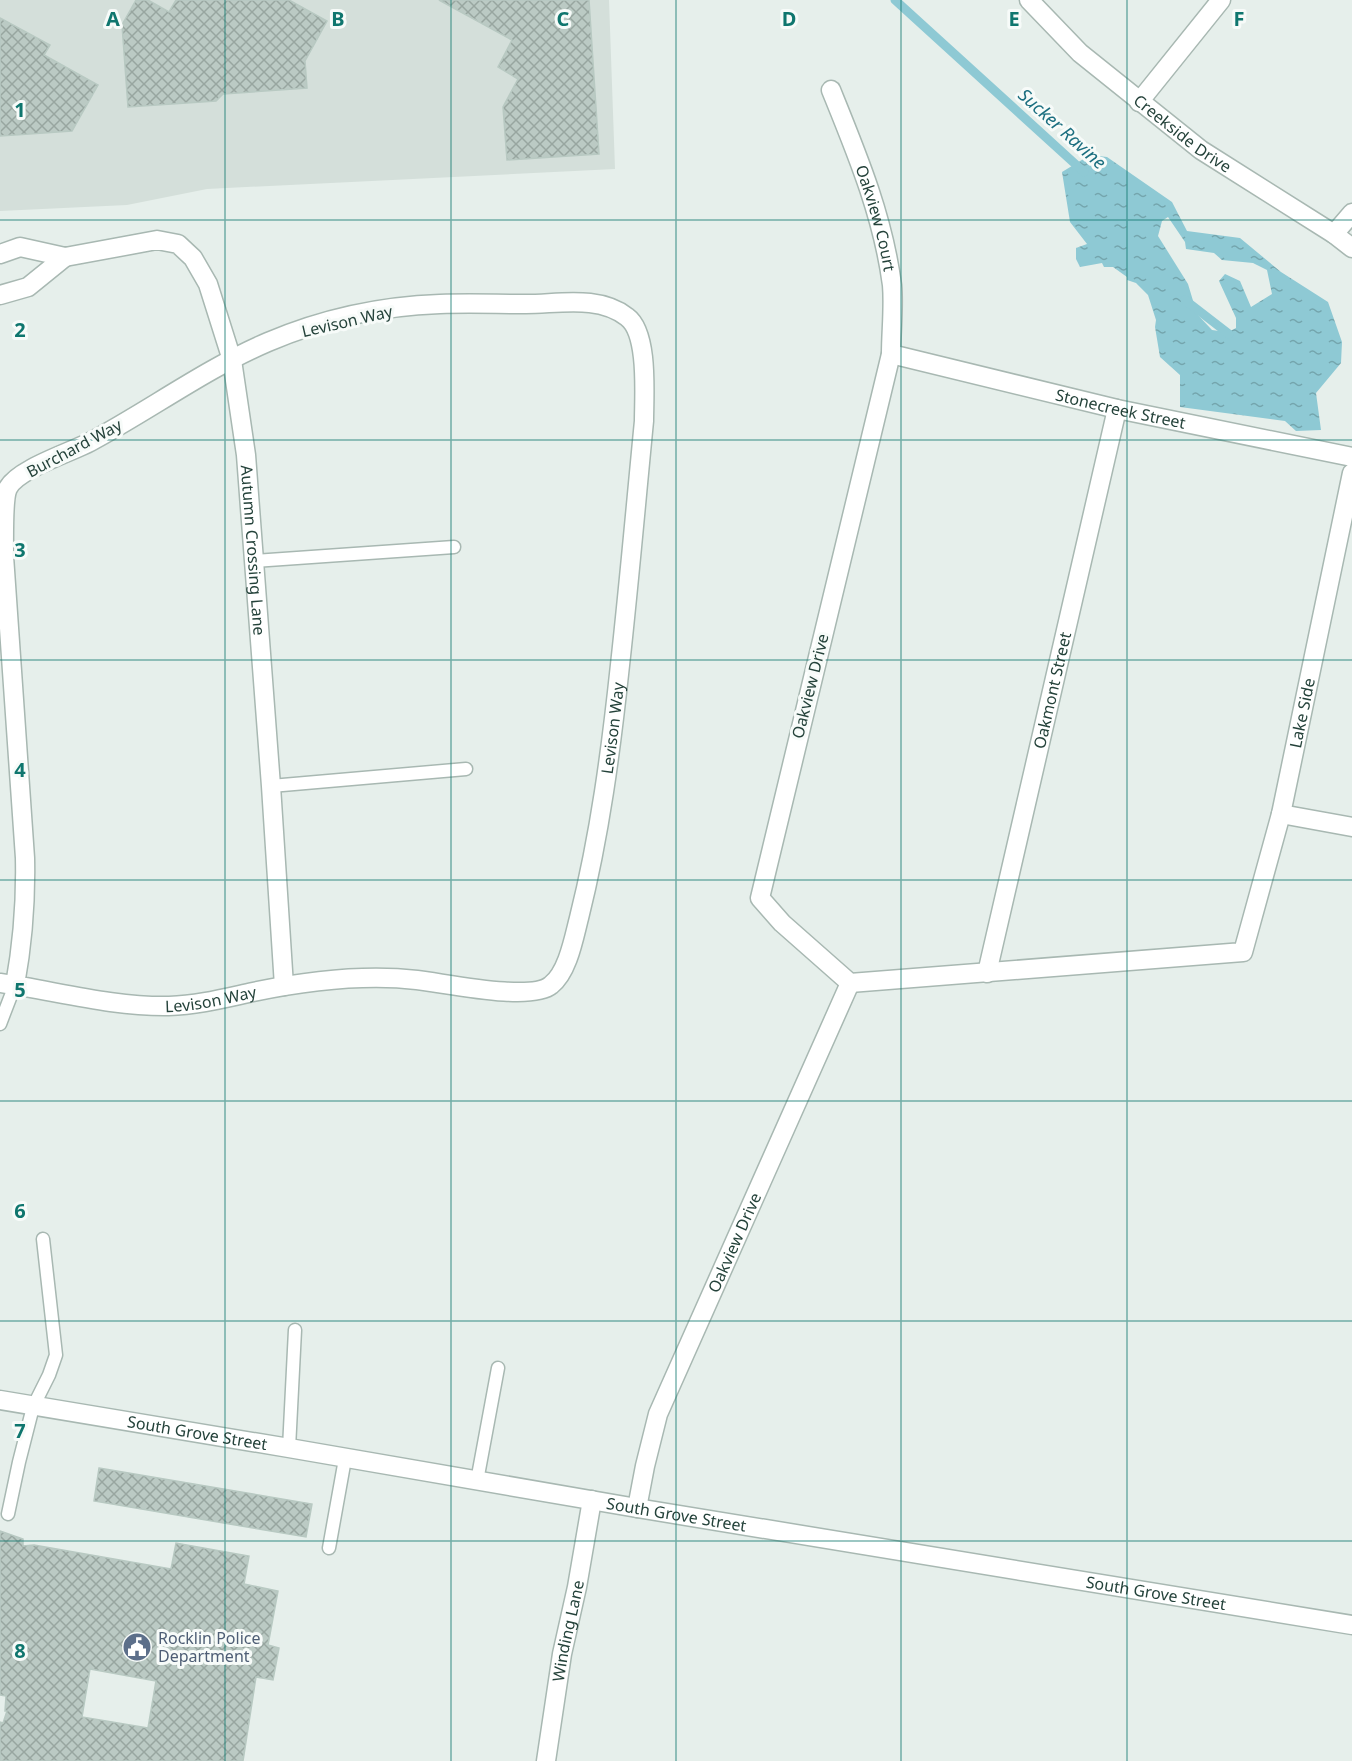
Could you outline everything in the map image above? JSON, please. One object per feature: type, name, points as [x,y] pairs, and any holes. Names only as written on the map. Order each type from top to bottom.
[{"type":"street","name":"Creekside Drive","points":[[1029,0],[1080,53],[1201,150],[1334,234],[1352,248]]},
{"type":"street","points":[[1139,102],[1221,0]]},
{"type":"street","name":"Oakview Court","points":[[831,90],[860,162],[879,218],[892,286],[891,354]]},
{"type":"street","points":[[1334,234],[1352,213]]},
{"type":"street","name":"Autumn Crossing Lane","points":[[0,254],[20,247],[65,257],[157,240],[178,244],[193,258],[208,284],[232,360],[246,455],[272,786],[284,987]]},
{"type":"street","name":"Autumn Crossing Lane","points":[[0,295],[28,286],[65,257]]},
{"type":"street","name":"Levison Way","points":[[8,984],[127,1004],[170,1006],[213,1002],[284,987],[360,978],[413,979],[503,993],[529,992],[551,986],[563,970],[585,895],[608,777],[644,422],[644,365],[640,336],[629,318],[612,309],[585,302],[439,304],[372,311],[322,324],[269,342],[232,360]]},
{"type":"street","name":"Stonecreek Street","points":[[891,354],[1117,409],[1352,457]]},
{"type":"street","name":"Oakview Drive","points":[[637,1508],[658,1414],[850,983],[782,923],[760,898],[891,354]]},
{"type":"street","name":"Burchard Way","points":[[8,984],[23,942],[26,892],[4,556],[8,489],[25,472],[90,442],[232,360]]},
{"type":"street","name":"Oakmont Street","points":[[987,973],[1117,409]]},
{"type":"street","name":"Lake Side","points":[[987,973],[1243,952],[1281,814],[1352,473]]},
{"type":"street","points":[[1281,814],[1352,828]]},
{"type":"street","points":[[850,983],[987,973]]},
{"type":"street","name":"South Grove Street","points":[[0,1400],[637,1508],[1352,1625]]},
{"type":"street","name":"Winding Lane","points":[[546,1761],[562,1654],[577,1587],[592,1500]]},
{"type":"lane","points":[[254,561],[454,547]]},
{"type":"lane","points":[[272,786],[466,769]]},
{"type":"lane","points":[[0,1024],[8,984]]},
{"type":"lane","points":[[8,1514],[33,1407],[50,1375],[56,1355],[43,1239]]},
{"type":"lane","points":[[290,1448],[295,1330]]},
{"type":"lane","points":[[477,1481],[498,1368]]},
{"type":"lane","points":[[329,1548],[345,1459]]},
{"type":"shaded area","points":[[0,0],[609,0],[615,169],[207,189],[127,205],[0,211]]},
{"type":"water","points":[[1090,155],[1107,157],[1172,202],[1187,231],[1240,238],[1281,272],[1328,302],[1342,342],[1341,363],[1316,393],[1321,430],[1296,431],[1285,421],[1180,407],[1180,375],[1160,357],[1156,320],[1148,295],[1136,283],[1127,280],[1127,277],[1113,267],[1104,267],[1102,263],[1080,267],[1076,259],[1076,248],[1087,244],[1070,222],[1062,172]],"holes":[[[1168,217],[1185,242],[1186,249],[1214,253],[1222,260],[1253,263],[1267,270],[1272,294],[1251,307],[1240,281],[1225,274],[1219,281],[1236,318],[1236,328],[1230,331],[1218,321],[1219,331],[1212,330],[1197,314],[1188,284],[1158,236],[1162,221]]]},
{"type":"building","points":[[136,0],[148,0],[169,12],[176,0],[289,0],[327,21],[305,61],[307,88],[223,94],[216,101],[128,107],[122,25]]},
{"type":"building","points":[[439,0],[589,0],[599,154],[507,160],[503,107],[518,79],[498,67],[512,40]]},
{"type":"building","points":[[0,18],[50,45],[44,55],[98,85],[72,131],[0,136]]},
{"type":"building","points":[[99,1468],[312,1504],[306,1537],[94,1501]]},
{"type":"building","name":"Rocklin Police Department","points":[[0,1531],[23,1539],[23,1546],[34,1545],[171,1569],[176,1543],[249,1556],[244,1584],[278,1591],[268,1645],[279,1648],[273,1680],[256,1677],[243,1761],[0,1761],[0,1722],[3,1723],[7,1711],[5,1711],[6,1696],[0,1695]],"holes":[[[90,1669],[156,1681],[148,1728],[82,1717]]]},
{"type":"waterway","name":"Sucker Ravine","points":[[895,0],[1084,172]]},
{"type":"waterway","name":"Sucker Ravine","points":[[1185,300],[1229,334]]},
{"type":"place","name":"Rocklin Police Department","points":[[137,1647]]}]
